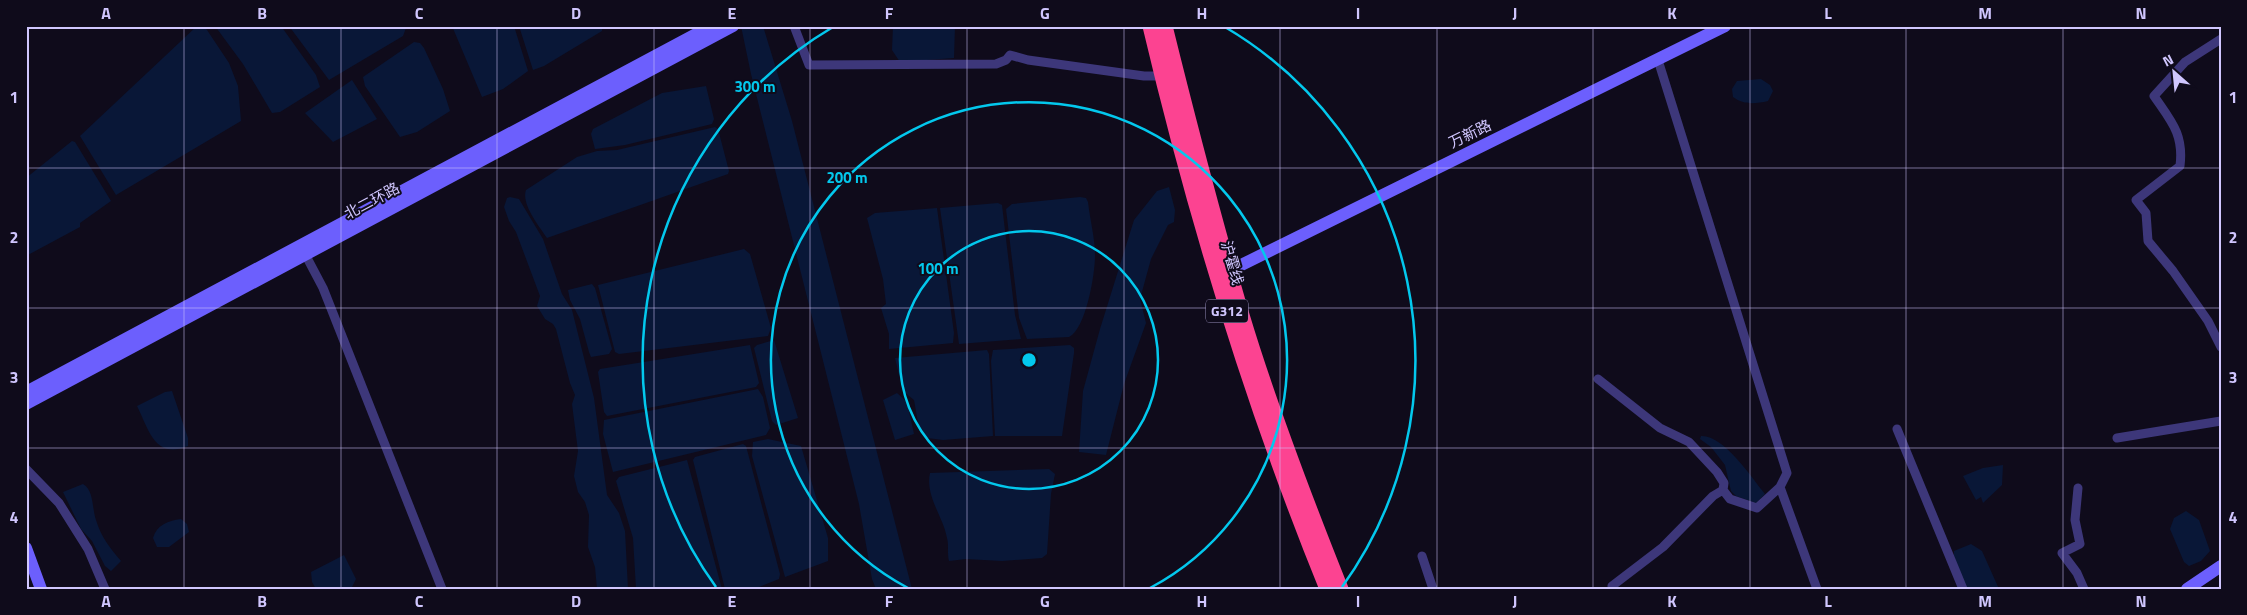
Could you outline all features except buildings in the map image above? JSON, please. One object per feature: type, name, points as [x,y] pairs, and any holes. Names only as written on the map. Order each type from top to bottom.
[{"type":"highway","name":"沪霍线","points":[[1150,26],[1161,76],[1230,322],[1270,439],[1327,589]]},
{"type":"highway","name":"沪霍线","points":[[1165,26],[1229,271],[1279,427],[1341,589]]},
{"type":"main road","name":"北二环路","points":[[26,392],[711,26]]},
{"type":"main road","name":"万新路","points":[[1229,271],[1725,26]]},
{"type":"main road","name":"北二环路","points":[[26,404],[729,29]]},
{"type":"main road","points":[[26,548],[42,589]]},
{"type":"main road","points":[[2186,589],[2221,566]]},
{"type":"street","points":[[794,26],[809,65],[988,65],[1006,60],[1010,55],[1038,62],[1144,76],[1161,76]]},
{"type":"street","points":[[2221,39],[2185,62],[2154,96],[2180,138],[2182,149],[2180,166],[2136,200],[2146,213],[2148,241],[2173,271],[2208,321],[2221,347]]},
{"type":"street","points":[[1598,379],[1660,428],[1689,442],[1717,472],[1724,483],[1723,490],[1730,499],[1757,508],[1780,487],[1787,473],[1658,60]]},
{"type":"street","points":[[306,254],[323,288],[442,589]]},
{"type":"street","points":[[2117,438],[2221,421]]},
{"type":"street","points":[[1897,429],[1963,589]]},
{"type":"street","points":[[26,468],[60,503],[88,549],[105,589]]},
{"type":"street","points":[[1780,487],[1817,589]]},
{"type":"street","points":[[2078,488],[2075,520],[2080,544],[2062,553],[2077,573],[2084,589]]},
{"type":"street","points":[[1613,589],[1612,586],[1663,547],[1713,496],[1723,490]]},
{"type":"street","points":[[1422,556],[1433,589]]},
{"type":"water","points":[[197,26],[203,26],[207,30],[229,63],[238,86],[241,121],[116,195],[80,136]]},
{"type":"water","points":[[215,26],[281,26],[316,75],[320,87],[280,112],[272,113],[243,64]]},
{"type":"water","points":[[289,26],[406,26],[406,28],[403,36],[329,80]]},
{"type":"water","points":[[452,26],[514,26],[528,71],[503,89],[482,97]]},
{"type":"water","points":[[519,26],[602,26],[602,31],[544,66],[533,70]]},
{"type":"water","points":[[741,26],[763,26],[792,121],[912,589],[876,589],[872,579],[859,504],[751,74]]},
{"type":"water","points":[[893,26],[955,26],[954,58],[900,62],[892,50]]},
{"type":"water","points":[[414,42],[420,43],[424,48],[443,89],[450,111],[417,132],[400,137],[365,86],[363,77]]},
{"type":"water","points":[[1761,79],[1770,85],[1773,91],[1768,101],[1750,103],[1733,97],[1732,89],[1737,81]]},
{"type":"water","points":[[352,80],[377,119],[333,142],[305,113]]},
{"type":"water","points":[[706,86],[714,119],[712,124],[625,145],[595,149],[591,134],[593,129],[662,93]]},
{"type":"water","points":[[715,127],[718,129],[729,171],[728,174],[547,238],[528,208],[525,196],[526,190],[577,157],[597,151],[617,150]]},
{"type":"water","points":[[72,141],[75,142],[111,201],[80,223],[80,227],[26,256],[26,178]]},
{"type":"water","points":[[1169,187],[1175,210],[1174,222],[1168,225],[1151,259],[1140,299],[1146,323],[1124,384],[1106,455],[1079,452],[1083,391],[1134,220],[1157,191]]},
{"type":"water","points":[[507,198],[519,199],[543,239],[562,294],[572,310],[594,398],[607,495],[619,513],[625,531],[628,589],[597,589],[595,567],[588,547],[589,515],[585,502],[578,492],[574,476],[578,451],[572,404],[575,395],[556,329],[553,324],[545,319],[537,306],[540,296],[516,232],[509,221],[504,207]]},
{"type":"water","points":[[1086,198],[1088,202],[1095,249],[1095,264],[1085,313],[1075,332],[1069,337],[1027,339],[1019,318],[1006,209],[1012,204]]},
{"type":"water","points":[[998,203],[1002,205],[1015,315],[1021,339],[959,344],[940,208]]},
{"type":"water","points":[[937,208],[954,333],[953,343],[889,349],[889,334],[881,308],[886,304],[883,279],[867,218],[875,213]]},
{"type":"water","points":[[744,249],[750,254],[771,328],[768,336],[619,354],[615,352],[598,285]]},
{"type":"water","points":[[592,284],[595,288],[612,349],[609,354],[591,357],[580,319],[570,300],[568,290]]},
{"type":"water","points":[[774,340],[798,418],[776,425],[772,421],[754,348],[757,345]]},
{"type":"water","points":[[750,345],[759,383],[756,387],[607,416],[604,412],[598,372],[600,369]]},
{"type":"water","points":[[1070,345],[1074,348],[1074,353],[1062,436],[995,436],[991,361],[993,350]]},
{"type":"water","points":[[987,350],[989,354],[993,436],[943,440],[927,438],[919,428],[914,400],[903,391],[895,358]]},
{"type":"water","points":[[758,389],[763,397],[770,428],[766,435],[613,472],[603,434],[604,420]]},
{"type":"water","points":[[172,391],[188,438],[188,446],[177,449],[168,449],[161,446],[155,440],[137,406],[165,392]]},
{"type":"water","points":[[897,393],[907,402],[914,434],[895,440],[883,400]]},
{"type":"water","points":[[1701,436],[1719,442],[1745,468],[1765,494],[1756,503],[1736,496],[1731,491],[1725,465],[1711,447],[1700,439]]},
{"type":"water","points":[[768,439],[801,446],[828,538],[828,561],[785,577],[752,456],[753,442]]},
{"type":"water","points":[[743,444],[746,446],[780,574],[779,579],[754,589],[725,589],[693,460],[695,457]]},
{"type":"water","points":[[687,460],[722,589],[636,589],[633,538],[616,481],[619,477]]},
{"type":"water","points":[[2003,465],[2002,485],[1983,503],[1981,497],[1976,500],[1963,476],[1983,468]]},
{"type":"water","points":[[1049,469],[1055,474],[1051,494],[1047,554],[1042,558],[1002,561],[966,559],[949,561],[948,541],[930,490],[930,473]]},
{"type":"water","points":[[83,484],[91,495],[100,532],[121,561],[111,571],[105,566],[92,541],[81,529],[63,492]]},
{"type":"water","points":[[2186,511],[2199,520],[2210,551],[2201,561],[2189,566],[2184,562],[2170,529],[2174,518]]},
{"type":"water","points":[[181,519],[187,524],[189,532],[169,547],[157,547],[153,538],[157,530],[167,522]]},
{"type":"water","points":[[1971,544],[1982,551],[1999,589],[1966,589],[1954,556],[1954,551]]},
{"type":"water","points":[[344,555],[356,579],[351,589],[316,589],[312,582],[311,572]]}]
